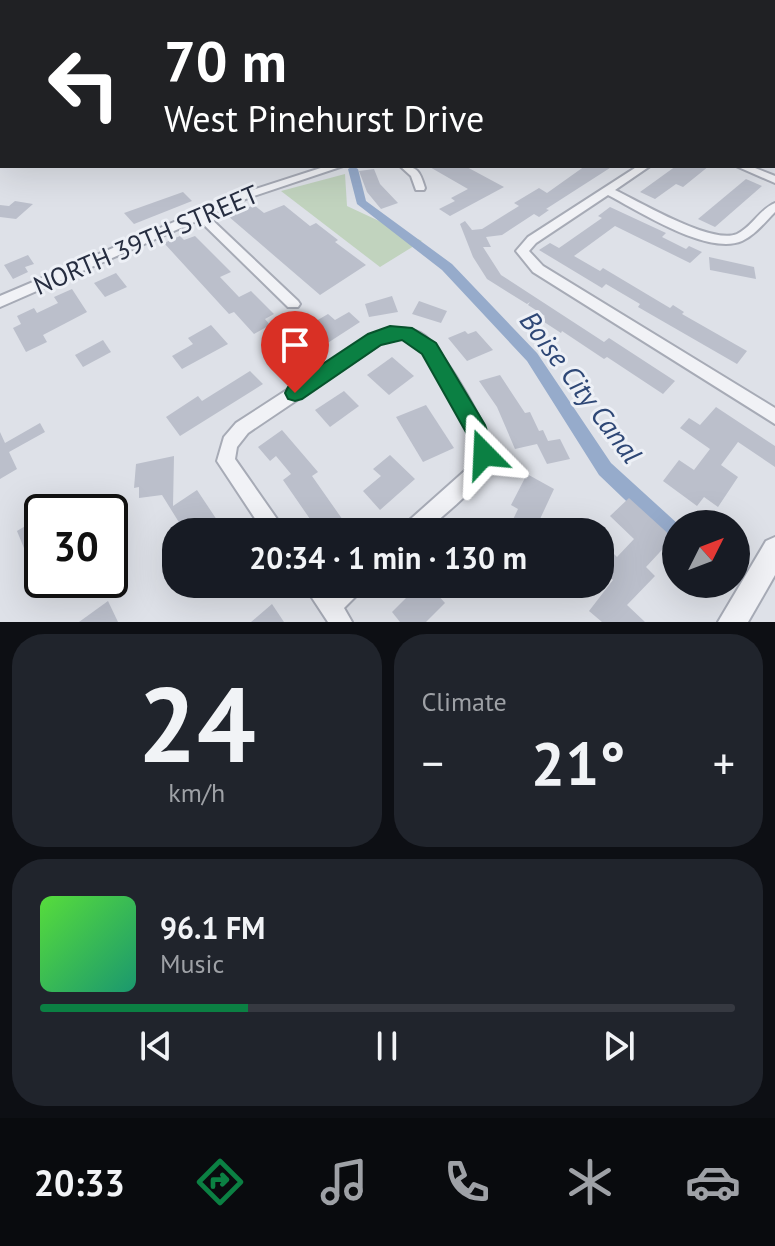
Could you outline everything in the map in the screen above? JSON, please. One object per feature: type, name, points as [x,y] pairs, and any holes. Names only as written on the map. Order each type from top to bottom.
[{"type":"street","name":"NORTH 39TH STREET","points":[[0,302],[252,193],[332,168]]},
{"type":"street","points":[[407,168],[416,175],[420,188]]},
{"type":"street","points":[[642,168],[532,240],[522,251],[538,269],[775,417]]},
{"type":"street","points":[[746,168],[775,180]]},
{"type":"street","points":[[608,191],[698,233],[725,241],[742,235],[775,206]]},
{"type":"street","points":[[200,215],[293,304]]},
{"type":"street","points":[[266,518],[226,461],[226,449],[231,439],[242,428],[321,375],[390,333],[406,333],[429,348],[483,444],[481,465],[426,518]]},
{"type":"street","points":[[732,622],[775,550]]},
{"type":"green space","points":[[345,174],[347,206],[422,241],[380,267],[281,191]]},
{"type":"building","points":[[431,168],[469,168],[504,187],[450,216],[439,209],[455,201],[451,198],[468,189]]},
{"type":"building","points":[[582,168],[610,168],[546,209],[549,210],[539,217],[534,214],[502,235],[486,237],[491,247],[483,247],[501,275],[604,342],[609,338],[675,381],[663,394],[607,357],[604,359],[541,320],[545,316],[528,305],[530,302],[527,304],[487,279],[473,257],[460,224],[465,221],[472,230],[482,229],[519,206],[514,203],[539,188],[547,193]]},
{"type":"building","points":[[673,168],[707,168],[683,187],[676,184],[655,199],[640,192]]},
{"type":"building","points":[[374,169],[380,184],[398,203],[381,209],[367,192],[359,171]]},
{"type":"building","points":[[746,179],[762,186],[715,227],[698,219]]},
{"type":"building","points":[[183,192],[192,201],[134,224],[124,213]]},
{"type":"building","points":[[15,201],[33,204],[16,219],[0,217],[0,205],[9,206]]},
{"type":"building","points":[[254,205],[264,213],[284,205],[310,226],[316,223],[366,265],[320,295],[228,216]]},
{"type":"building","points":[[610,207],[666,233],[662,237],[686,249],[689,246],[702,252],[690,263],[615,226],[574,256],[600,271],[603,268],[670,308],[673,305],[684,312],[682,314],[747,351],[737,364],[638,307],[640,304],[606,284],[602,288],[539,250],[550,243],[559,248],[602,218],[598,216]]},
{"type":"building","points":[[180,236],[184,240],[195,236],[231,272],[220,277],[239,297],[251,291],[274,314],[265,319],[270,325],[254,334],[234,312],[229,314],[164,243]]},
{"type":"building","points":[[28,255],[34,264],[25,267],[28,272],[13,279],[4,265]]},
{"type":"building","points":[[709,257],[754,267],[756,279],[710,270]]},
{"type":"building","points":[[116,273],[127,287],[105,297],[94,283]]},
{"type":"building","points":[[72,289],[87,312],[43,335],[47,342],[26,352],[13,328],[21,324],[17,316],[34,308],[37,313],[58,303],[54,297]]},
{"type":"building","points":[[392,296],[398,312],[369,317],[365,304]]},
{"type":"building","points":[[419,301],[447,311],[441,323],[412,314]]},
{"type":"building","points":[[349,312],[360,322],[289,368],[277,356],[323,328],[316,321],[328,314],[335,320]]},
{"type":"building","points":[[211,325],[228,344],[182,369],[172,356],[193,344],[188,338]]},
{"type":"building","points":[[465,331],[468,334],[476,331],[493,350],[467,361],[448,338]]},
{"type":"building","points":[[103,340],[111,352],[83,367],[75,355]]},
{"type":"building","points":[[392,357],[414,376],[389,395],[367,375]]},
{"type":"building","points":[[250,371],[263,384],[180,436],[166,417],[198,396],[202,401]]},
{"type":"building","points":[[500,375],[525,413],[530,412],[539,431],[543,430],[548,441],[560,439],[570,459],[547,464],[537,444],[515,449],[497,407],[479,381]]},
{"type":"building","points":[[344,391],[359,406],[330,427],[315,410]]},
{"type":"building","points":[[426,405],[454,448],[423,462],[396,417]]},
{"type":"building","points":[[716,407],[775,446],[775,467],[738,442],[721,465],[738,477],[718,507],[704,497],[697,506],[663,481],[679,460],[694,470],[710,449],[680,428],[689,418],[700,425]]},
{"type":"building","points":[[40,423],[45,432],[9,452],[17,469],[0,479],[0,432],[5,443]]},
{"type":"building","points":[[282,430],[318,472],[312,476],[341,518],[309,518],[283,480],[291,474],[276,456],[270,461],[258,447]]},
{"type":"building","points":[[390,455],[415,479],[380,510],[363,491],[381,476],[373,469]]},
{"type":"building","points":[[174,456],[173,506],[197,490],[216,518],[176,518],[162,495],[139,498],[139,487],[134,488],[136,464]]},
{"type":"building","points":[[527,474],[554,489],[541,518],[514,518],[518,509],[511,505]]},
{"type":"building","points":[[629,498],[662,528],[662,550],[646,567],[655,576],[627,605],[645,622],[602,622],[589,611],[599,598],[614,598],[614,554],[617,557],[634,539],[610,516]]},
{"type":"building","points":[[24,527],[24,548],[17,531]]},
{"type":"building","points":[[406,598],[441,598],[445,603],[426,622],[400,622],[392,612]]},
{"type":"building","points":[[108,601],[118,622],[79,622]]},
{"type":"building","points":[[272,604],[284,622],[251,622]]},
{"type":"waterway","name":"Boise City Canal","points":[[353,169],[361,202],[447,267],[532,357],[605,469],[662,522]]},
{"type":"route","points":[[295,393],[375,340],[390,333],[406,333],[429,348],[478,432],[484,454]]}]
